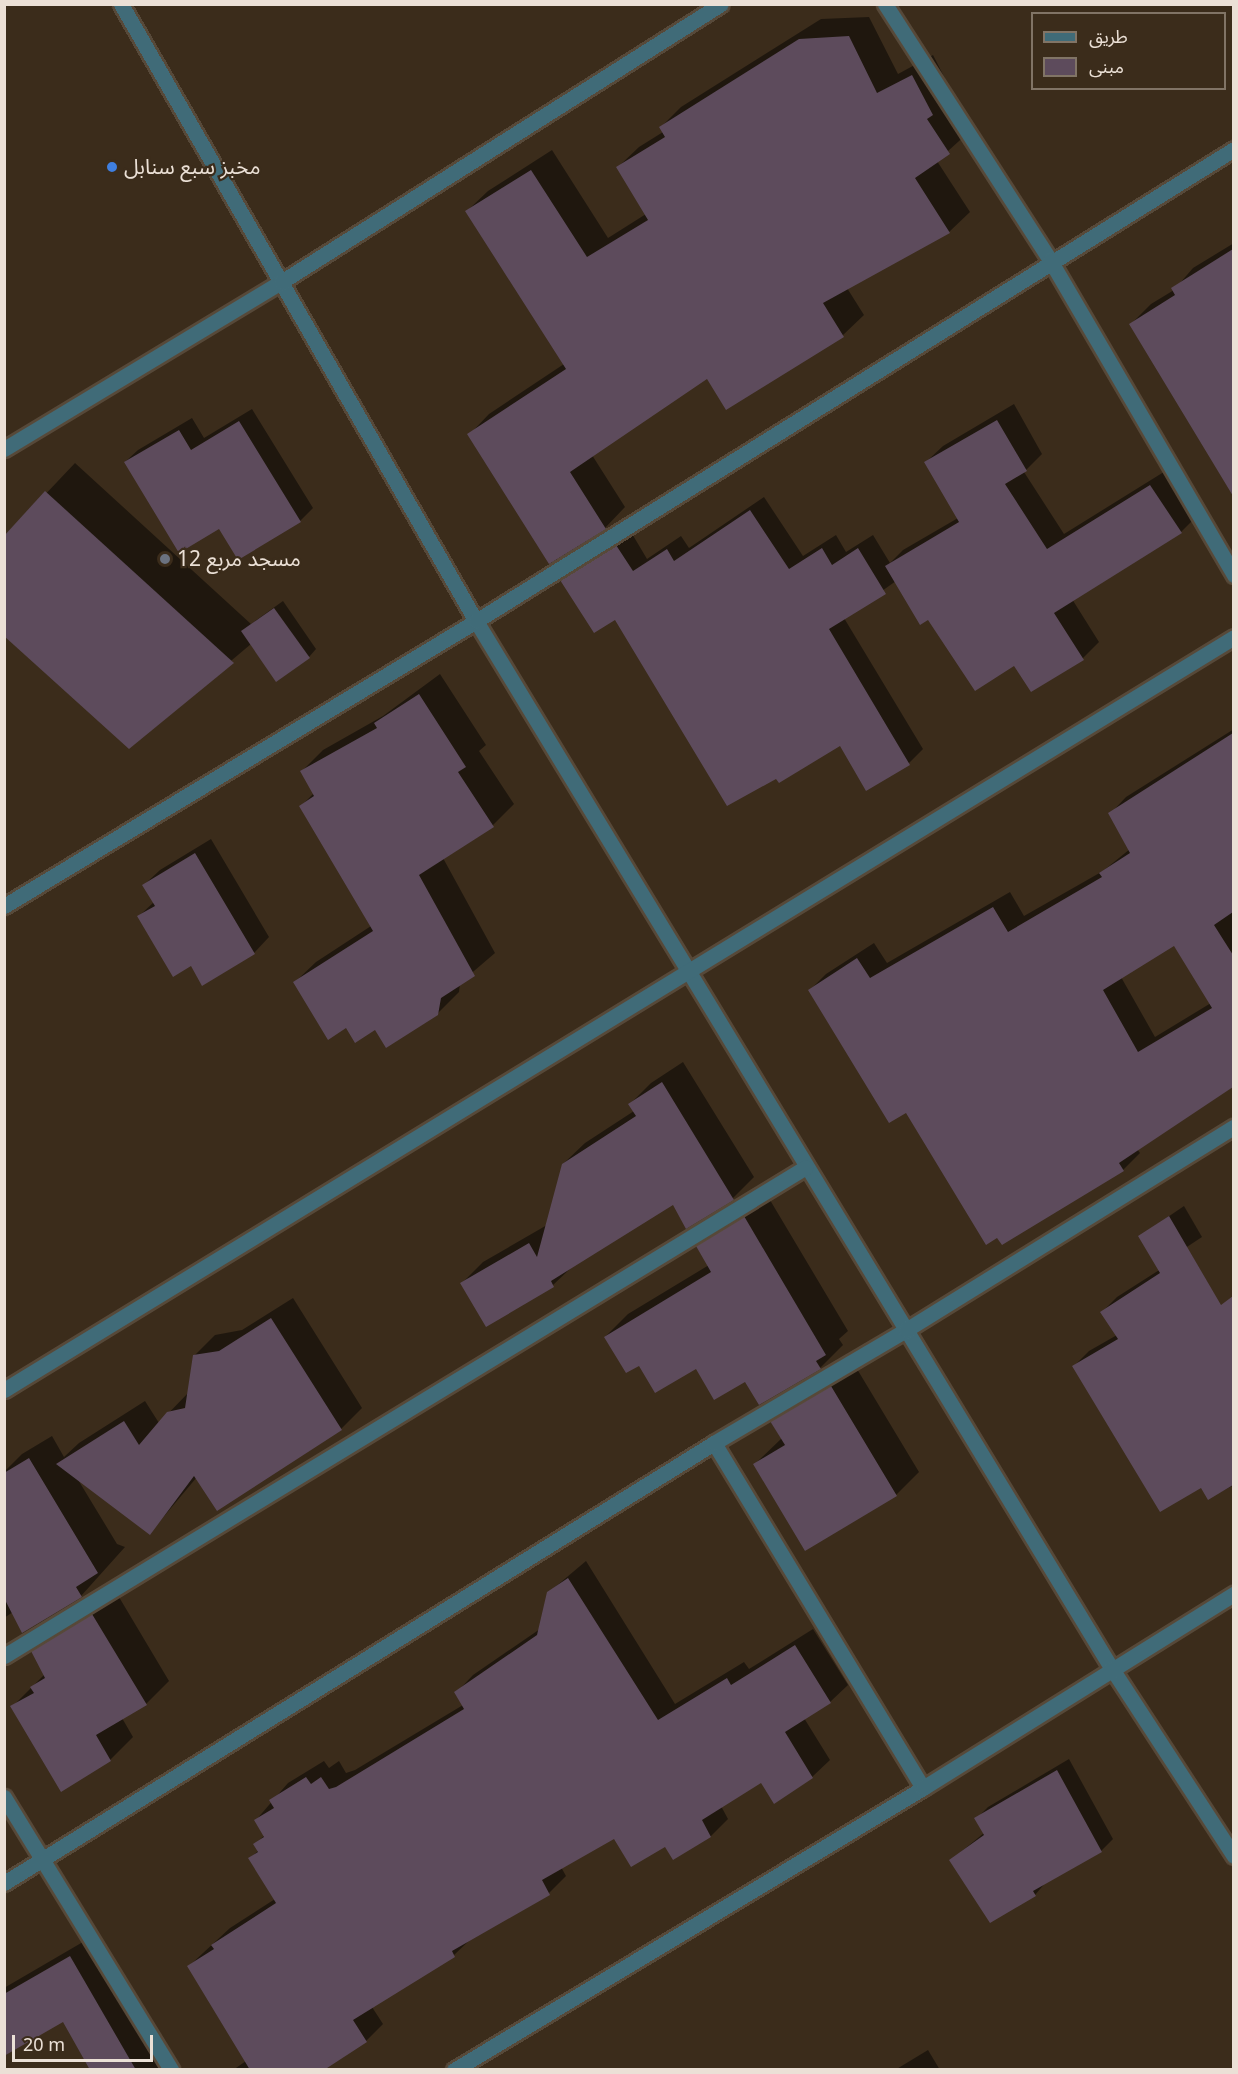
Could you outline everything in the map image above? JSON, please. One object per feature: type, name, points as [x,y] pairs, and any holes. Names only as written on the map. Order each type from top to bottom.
[{"type":"street","points":[[121,4],[476,621],[690,970],[806,1167],[1112,1669],[1233,1856]]},
{"type":"street","points":[[4,449],[281,282],[721,4]]},
{"type":"street","points":[[885,4],[1050,260],[1233,575]]},
{"type":"street","points":[[4,906],[476,621],[1050,260],[1233,149]]},
{"type":"street","points":[[4,1390],[1233,637]]},
{"type":"street","points":[[4,1883],[714,1443],[906,1330],[1233,1127]]},
{"type":"street","points":[[4,1656],[806,1167]]},
{"type":"street","points":[[714,1443],[923,1788]]},
{"type":"street","points":[[454,2070],[923,1788],[1233,1594]]},
{"type":"street","points":[[4,1797],[171,2070]]},
{"type":"building","points":[[849,36],[877,93],[912,75],[933,115],[927,119],[950,154],[915,178],[950,233],[823,303],[844,337],[726,410],[707,379],[570,472],[606,529],[549,564],[467,434],[566,369],[465,211],[531,170],[587,257],[648,220],[616,167],[665,137],[659,127],[799,39]]},
{"type":"building","points":[[1233,249],[1233,496],[1129,324],[1175,295],[1171,288]]},
{"type":"building","points":[[997,420],[1027,471],[1005,484],[1047,549],[1150,485],[1182,533],[1054,613],[1084,660],[1031,692],[1014,666],[975,691],[928,620],[920,625],[885,566],[959,522],[924,462]]},
{"type":"building","points":[[239,421],[301,522],[238,560],[219,529],[179,553],[124,462],[179,430],[191,450]]},
{"type":"building","points":[[45,491],[234,663],[129,749],[4,636],[4,536]]},
{"type":"building","points":[[750,510],[789,569],[822,548],[832,565],[858,548],[886,594],[829,629],[910,765],[866,791],[840,746],[779,783],[776,779],[727,806],[615,620],[594,633],[560,580],[616,545],[633,571],[667,549],[674,561]]},
{"type":"building","points":[[274,608],[310,658],[276,682],[241,631]]},
{"type":"building","points":[[419,694],[466,767],[458,772],[494,827],[419,875],[475,976],[441,998],[438,1015],[386,1048],[375,1030],[355,1043],[346,1028],[328,1040],[293,982],[373,931],[299,806],[314,796],[300,771],[377,728],[374,723]]},
{"type":"building","points":[[1233,733],[1233,912],[1214,925],[1233,955],[1233,1087],[1119,1163],[1124,1171],[1002,1245],[997,1238],[986,1245],[906,1113],[889,1123],[808,990],[857,958],[870,978],[993,907],[1008,932],[1102,877],[1099,873],[1130,853],[1108,813]],"holes":[[[1174,946],[1212,1008],[1138,1052],[1103,990]]]},
{"type":"building","points":[[195,853],[255,954],[202,986],[191,966],[173,977],[137,916],[155,906],[142,885]]},
{"type":"building","points":[[662,1082],[734,1200],[686,1229],[673,1205],[551,1281],[554,1287],[486,1327],[460,1283],[529,1243],[537,1257],[562,1164],[636,1116],[628,1104]]},
{"type":"building","points":[[744,1216],[826,1355],[816,1361],[821,1369],[759,1405],[745,1382],[714,1400],[696,1369],[655,1393],[639,1366],[626,1373],[604,1337],[711,1272],[696,1246]]},
{"type":"building","points":[[1169,1216],[1221,1305],[1233,1296],[1233,1485],[1208,1500],[1201,1488],[1160,1512],[1072,1366],[1118,1339],[1100,1312],[1160,1273],[1138,1236]]},
{"type":"building","points":[[271,1318],[342,1430],[217,1511],[194,1476],[150,1535],[56,1464],[124,1421],[139,1445],[167,1412],[185,1408],[193,1355],[219,1351]]},
{"type":"building","points":[[831,1386],[897,1496],[805,1551],[753,1464],[785,1445],[770,1421]]},
{"type":"building","points":[[29,1458],[98,1573],[76,1587],[82,1597],[22,1633],[4,1598],[4,1473]]},
{"type":"building","points":[[568,1578],[658,1720],[727,1678],[731,1685],[795,1645],[831,1703],[785,1732],[813,1778],[774,1804],[761,1783],[702,1820],[711,1837],[673,1860],[665,1847],[631,1867],[614,1839],[542,1880],[550,1895],[452,1951],[455,1957],[353,2020],[367,2042],[324,2070],[250,2070],[187,1966],[214,1949],[211,1945],[276,1903],[248,1858],[258,1852],[253,1844],[264,1837],[254,1820],[274,1808],[269,1800],[306,1777],[311,1784],[321,1777],[329,1789],[336,1787],[464,1709],[454,1692],[537,1635],[547,1592]]},
{"type":"building","points":[[92,1614],[147,1705],[96,1735],[111,1761],[61,1792],[10,1706],[34,1693],[30,1687],[45,1678],[31,1651]]},
{"type":"building","points":[[1057,1770],[1102,1852],[1033,1891],[1036,1896],[990,1923],[949,1860],[984,1835],[974,1818]]},
{"type":"building","points":[[70,1956],[136,2070],[90,2070],[63,2022],[4,2056],[4,1994]]},
{"type":"place","name":"مخبز سبع سنابل","points":[[112,167]]},
{"type":"place","name":"مسجد مربع 12","points":[[165,559]]}]
